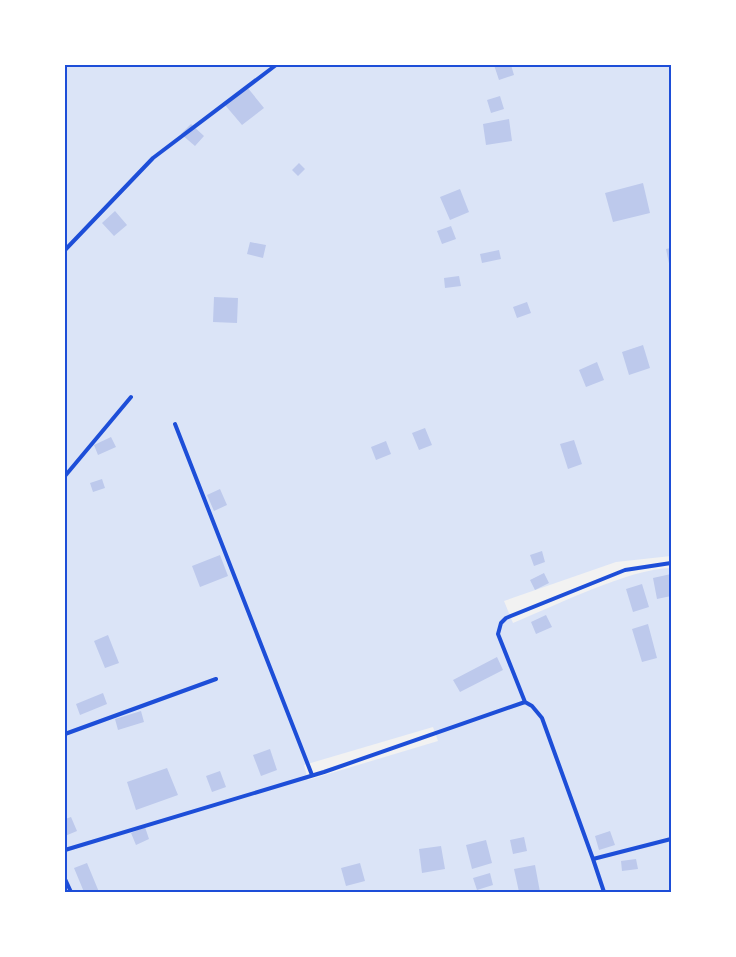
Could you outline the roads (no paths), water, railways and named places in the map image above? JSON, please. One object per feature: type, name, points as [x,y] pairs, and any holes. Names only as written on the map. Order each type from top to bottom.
[{"type":"lane","points":[[65,250],[153,158],[276,65]]},
{"type":"lane","points":[[65,476],[131,397]]},
{"type":"lane","points":[[175,424],[312,775]]},
{"type":"lane","points":[[604,892],[542,718],[532,706],[525,702],[500,640],[499,630],[506,618],[625,570],[671,563]]},
{"type":"lane","points":[[65,734],[216,679]]},
{"type":"lane","points":[[65,850],[312,775],[525,702]]},
{"type":"lane","points":[[593,859],[671,839]]},
{"type":"lane","points":[[65,879],[71,892]]}]
